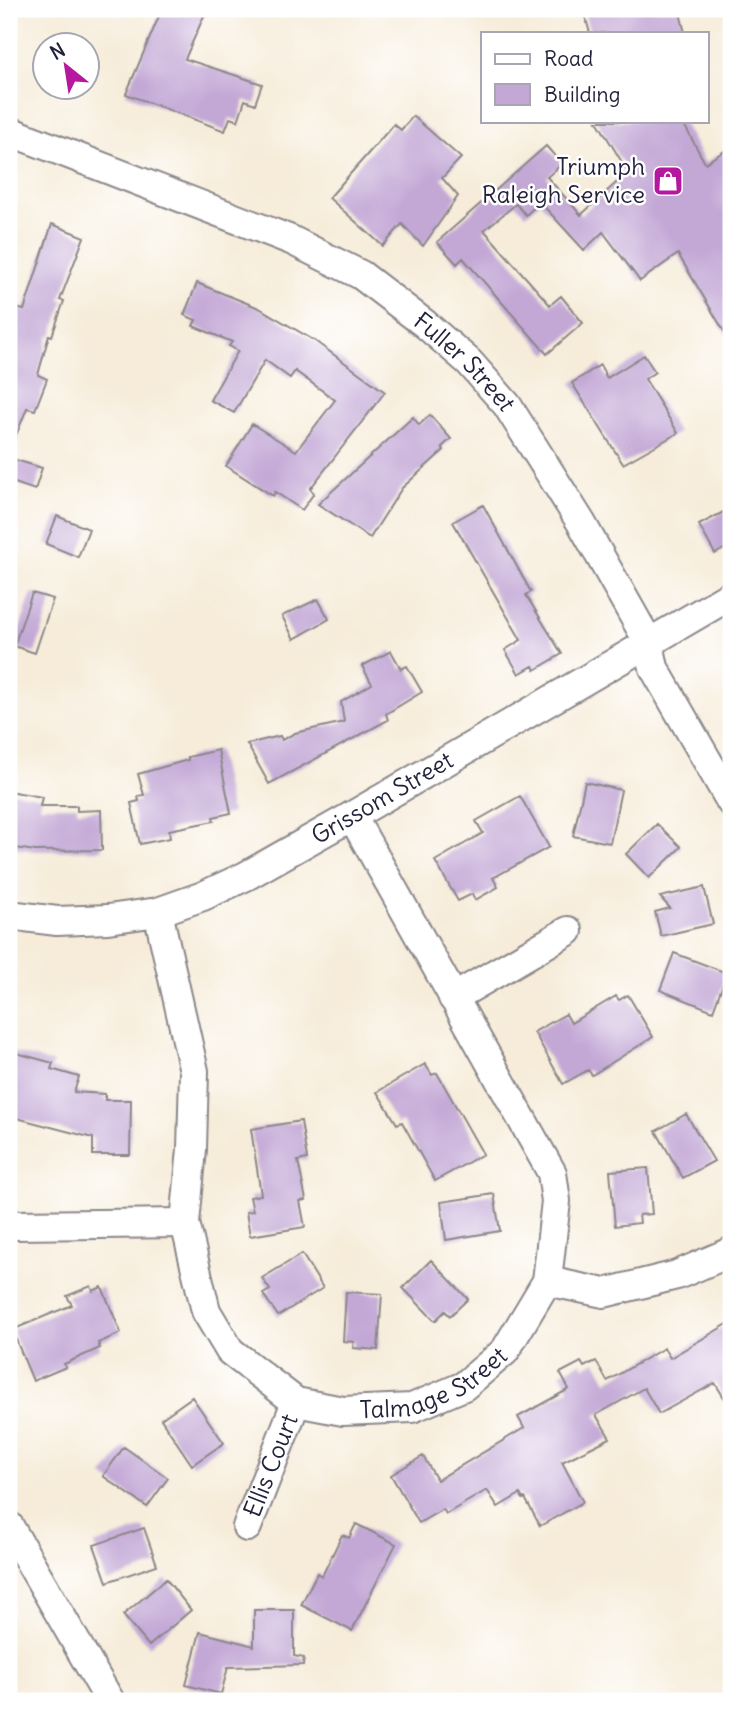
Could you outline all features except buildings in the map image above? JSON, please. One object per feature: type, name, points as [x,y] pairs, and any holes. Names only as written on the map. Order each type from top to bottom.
[{"type":"street","name":"Fuller Street","points":[[12,140],[291,240],[361,275],[469,362],[507,405],[582,524],[649,643],[654,668],[731,802]]},
{"type":"street","name":"Grissom Street","points":[[9,915],[57,921],[108,919],[158,912],[203,896],[246,876],[352,816],[731,595]]},
{"type":"street","name":"Talmage Street","points":[[158,912],[194,1071],[192,1150],[185,1223],[206,1311],[230,1351],[296,1402],[343,1411],[412,1408],[464,1386],[505,1351],[547,1281],[556,1201],[552,1173],[352,816]]},
{"type":"street","points":[[453,998],[568,931]]},
{"type":"street","points":[[14,1225],[185,1223]]},
{"type":"street","points":[[547,1281],[604,1293],[677,1275],[731,1252]]},
{"type":"street","name":"Ellis Court","points":[[247,1527],[296,1402]]},
{"type":"street","points":[[9,1525],[110,1701]]},
{"type":"place","name":"Triumph Raleigh Service","points":[[668,181]]}]
